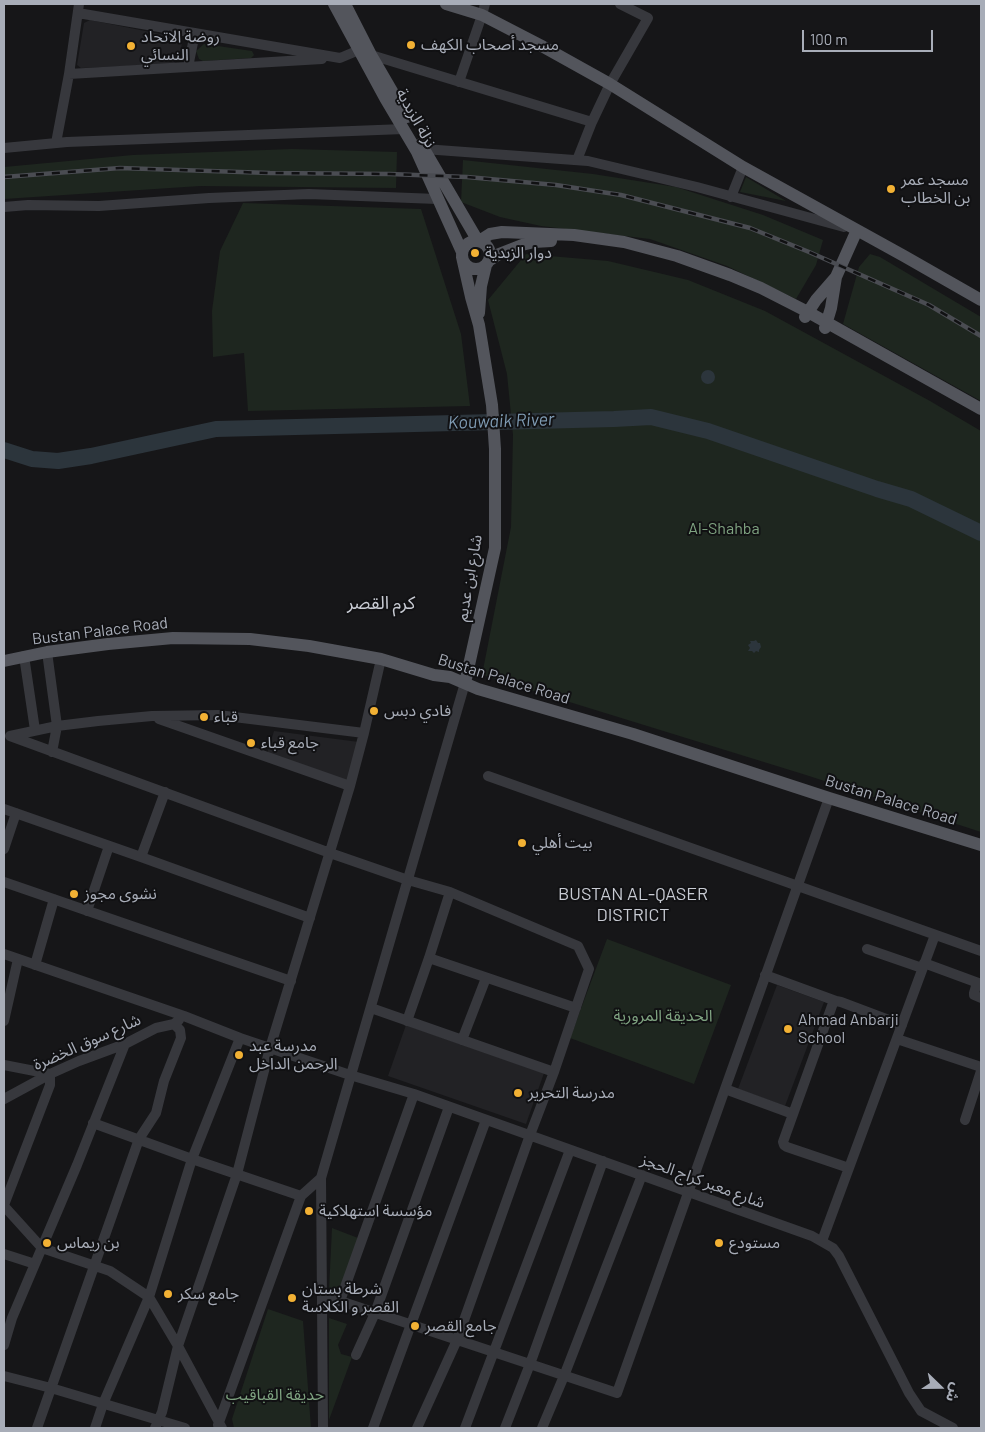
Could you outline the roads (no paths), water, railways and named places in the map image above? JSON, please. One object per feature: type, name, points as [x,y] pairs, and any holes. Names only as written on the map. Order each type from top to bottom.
[{"type":"main road","name":"نزلة الزبدية","points":[[334,4],[417,152],[462,254],[479,326]]},
{"type":"main road","name":"نزلة الزبدية","points":[[345,4],[371,55],[424,149],[479,241]]},
{"type":"main road","points":[[446,4],[484,9],[610,84],[743,167],[981,300]]},
{"type":"main road","points":[[826,325],[836,277],[857,230]]},
{"type":"main road","points":[[807,315],[728,280],[675,262],[624,249],[566,242],[534,242],[499,254],[478,269],[469,268],[466,265],[462,254],[463,248],[470,242],[479,241],[490,234],[502,232],[574,235],[624,242],[677,256],[760,288],[981,408]]},
{"type":"main road","points":[[479,241],[489,248],[491,256],[481,286],[479,326]]},
{"type":"main road","points":[[807,315],[821,294],[836,277]]},
{"type":"main road","points":[[826,325],[981,415]]},
{"type":"main road","name":"شارع ابن عديم","points":[[465,683],[494,548],[495,449],[492,405],[479,326]]},
{"type":"main road","name":"Bustan Palace Road","points":[[4,661],[47,652],[172,638],[250,639],[309,646],[381,659],[434,675],[450,677],[478,689],[633,734],[981,845]]},
{"type":"street","points":[[577,160],[610,84],[648,18],[620,4]]},
{"type":"street","points":[[56,143],[79,8],[195,33],[340,58]]},
{"type":"street","points":[[459,82],[484,9]]},
{"type":"street","points":[[188,67],[195,33]]},
{"type":"street","points":[[69,74],[340,58],[359,50]]},
{"type":"street","points":[[371,55],[592,122]]},
{"type":"street","points":[[4,148],[56,143],[404,129]]},
{"type":"street","points":[[424,149],[598,163],[857,230]]},
{"type":"street","points":[[731,196],[743,167]]},
{"type":"street","points":[[4,207],[28,205],[98,206],[209,198],[309,194],[437,199]]},
{"type":"street","points":[[47,652],[57,726],[52,752]]},
{"type":"street","points":[[24,656],[35,730]]},
{"type":"street","points":[[157,1424],[162,1412],[178,1346],[237,1174],[270,1048],[350,786],[381,659]]},
{"type":"street","points":[[323,1428],[321,1178],[465,683]]},
{"type":"street","points":[[7,737],[57,726],[152,716],[218,715],[364,733]]},
{"type":"street","points":[[152,716],[350,786]]},
{"type":"street","points":[[7,737],[165,792],[330,854],[450,892],[578,946],[588,969],[576,1008],[457,1340],[417,1428]]},
{"type":"street","points":[[488,776],[981,951]]},
{"type":"street","points":[[141,857],[165,792]]},
{"type":"street","points":[[322,1295],[617,1394],[765,975],[830,798]]},
{"type":"street","points":[[4,809],[310,918]]},
{"type":"street","points":[[4,849],[16,813]]},
{"type":"street","points":[[87,911],[109,846]]},
{"type":"street","points":[[4,882],[291,981]]},
{"type":"street","points":[[407,1021],[450,892]]},
{"type":"street","points":[[34,965],[54,900]]},
{"type":"street","points":[[822,1241],[935,935]]},
{"type":"street","points":[[867,948],[979,984],[974,995],[981,998]]},
{"type":"street","name":"شارع معبر كراج الحجز","points":[[4,954],[184,1016],[240,1038],[350,1075],[414,1094],[812,1236],[833,1248],[839,1256],[909,1393],[921,1411],[953,1428]]},
{"type":"street","points":[[429,958],[576,1008]]},
{"type":"street","points":[[4,1021],[18,959]]},
{"type":"street","points":[[765,975],[902,1025]]},
{"type":"street","points":[[462,1040],[486,978]]},
{"type":"street","points":[[836,1001],[832,1003],[783,1142],[784,1145],[849,1168]]},
{"type":"street","points":[[371,1008],[554,1072]]},
{"type":"street","name":"شارع سوق الخضرة","points":[[4,1100],[50,1074],[125,1044],[156,1028],[174,1024],[184,1016]]},
{"type":"street","points":[[38,1428],[139,1139],[156,1113],[164,1081],[181,1038],[180,1030],[174,1024]]},
{"type":"street","points":[[95,1428],[103,1404],[149,1297],[192,1159],[240,1038]]},
{"type":"street","points":[[897,1039],[981,1067]]},
{"type":"street","points":[[4,1345],[8,1318],[42,1248],[125,1044]]},
{"type":"street","points":[[4,1065],[50,1074],[50,1085],[4,1205],[42,1248],[110,1271],[149,1297],[178,1346],[219,1426]]},
{"type":"street","points":[[965,1120],[981,1071]]},
{"type":"street","points":[[725,1088],[793,1114]]},
{"type":"street","points":[[340,1301],[414,1094]]},
{"type":"street","points":[[356,1355],[374,1313],[449,1107]]},
{"type":"street","points":[[373,1428],[486,1120]]},
{"type":"street","points":[[94,1122],[192,1159],[301,1196]]},
{"type":"street","points":[[465,1428],[570,1150]]},
{"type":"street","points":[[505,1428],[604,1162]]},
{"type":"street","points":[[542,1428],[642,1175]]},
{"type":"street","points":[[219,1426],[301,1196],[321,1178]]},
{"type":"street","points":[[4,1254],[35,1264]]},
{"type":"street","points":[[4,1376],[103,1404],[157,1424],[185,1428]]},
{"type":"waterway","name":"Kouwaik River","points":[[4,450],[32,459],[58,461],[91,456],[216,429],[651,417],[708,431],[911,499],[981,533]]},
{"type":"railway","points":[[4,177],[120,168],[270,173],[390,174],[467,177],[556,185],[621,195],[750,228],[929,305],[981,336]]},
{"type":"place","name":"مسجد أصحاب الكهف","points":[[411,45]]},
{"type":"place","name":"روضة الاتحاد النسائي","points":[[131,46]]},
{"type":"place","name":"مسجد عمر بن الخطاب","points":[[891,189]]},
{"type":"place","name":"دوار الزبدية","points":[[475,253]]},
{"type":"place","name":"فادي دبس","points":[[374,711]]},
{"type":"place","name":"قباء","points":[[204,717]]},
{"type":"place","name":"جامع قباء","points":[[251,743]]},
{"type":"place","name":"بيت أهلي","points":[[522,843]]},
{"type":"place","name":"نشوى مجوز","points":[[74,894]]},
{"type":"place","name":"Ahmad Anbarji School","points":[[788,1029]]},
{"type":"place","name":"مدرسة عبد الرحمن الداخل","points":[[239,1055]]},
{"type":"place","name":"مدرسة التحرير","points":[[518,1093]]},
{"type":"place","name":"مؤسسة استهلاكية","points":[[309,1211]]},
{"type":"place","name":"بن ريماس","points":[[47,1243]]},
{"type":"place","name":"مستودع","points":[[719,1243]]},
{"type":"place","name":"جامع سكر","points":[[168,1294]]},
{"type":"place","name":"شرطة بستان القصر و الكلاسة","points":[[292,1298]]},
{"type":"place","name":"جامع القصر","points":[[415,1326]]},
{"type":"district","name":"كرم القصر","points":[[381,603]]},
{"type":"district","name":"BUSTAN AL-QASER DISTRICT","points":[[633,904]]},
{"type":"park label","name":"Al-Shahba","points":[[724,529]]},
{"type":"park label","name":"الحديقة المرورية","points":[[663,1016]]},
{"type":"park label","name":"حديقة القباقيب","points":[[275,1395]]}]
